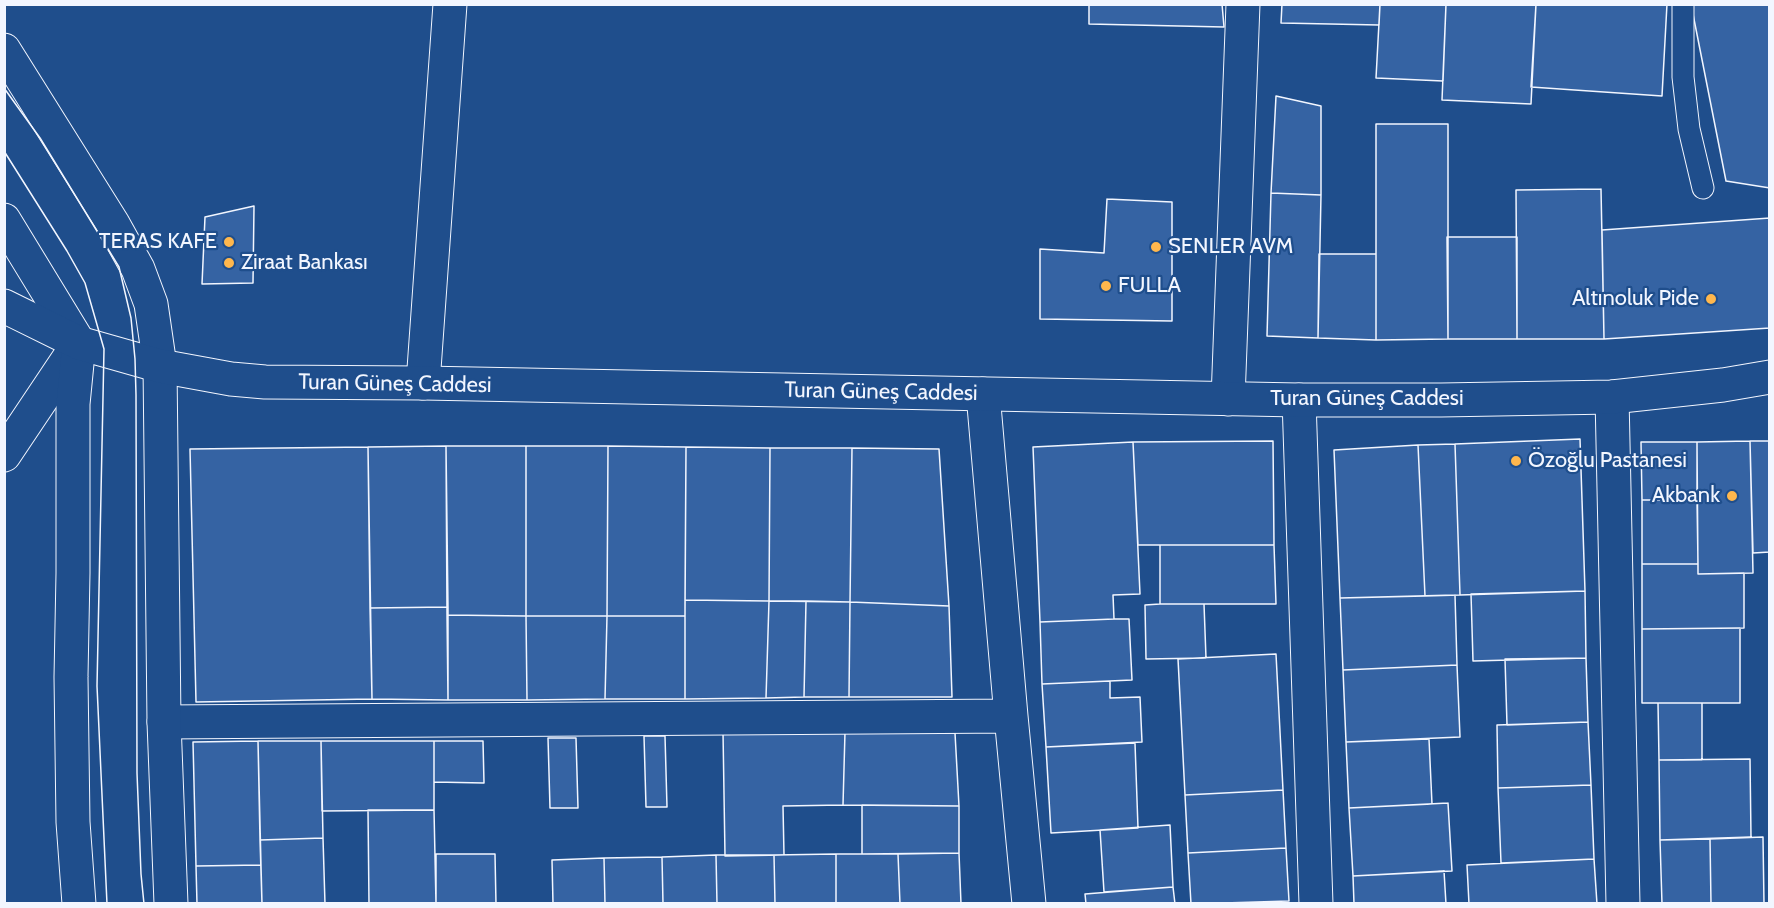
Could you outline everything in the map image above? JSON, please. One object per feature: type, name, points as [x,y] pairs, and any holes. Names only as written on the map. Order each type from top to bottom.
[{"type":"main road","points":[[423,384],[450,4]]},
{"type":"main road","points":[[1228,399],[1243,4]]},
{"type":"main road","points":[[4,50],[113,224],[138,269],[151,304],[160,366],[164,722],[171,903]]},
{"type":"main road","points":[[4,220],[79,343],[73,404],[73,573],[70,676],[73,822],[79,903]]},
{"type":"main road","name":"Turan Güneş Caddesi","points":[[4,306],[79,343],[160,366],[231,379],[265,382],[1299,400],[1612,397],[1723,385],[1770,377]]},
{"type":"main road","points":[[4,455],[79,343]]},
{"type":"main road","points":[[982,394],[1029,903]]},
{"type":"main road","points":[[1612,397],[1623,903]]},
{"type":"main road","points":[[1299,400],[1316,903]]},
{"type":"main road","points":[[164,722],[1011,716]]},
{"type":"lane","points":[[1683,4],[1683,77],[1689,129],[1703,188]]},
{"type":"building","points":[[1089,4],[1222,4],[1224,27],[1089,24]]},
{"type":"building","points":[[1282,4],[1380,4],[1379,25],[1281,23]]},
{"type":"building","points":[[1380,4],[1446,4],[1443,81],[1376,78]]},
{"type":"building","points":[[1446,4],[1536,4],[1531,104],[1442,100]]},
{"type":"building","points":[[1536,4],[1667,4],[1662,96],[1531,87]]},
{"type":"building","points":[[1691,4],[1770,4],[1770,188],[1726,181]]},
{"type":"building","points":[[1276,96],[1321,106],[1321,195],[1271,193]]},
{"type":"building","points":[[1376,124],[1448,124],[1448,339],[1376,340]]},
{"type":"building","points":[[1601,189],[1604,339],[1517,339],[1516,190]]},
{"type":"building","points":[[1271,193],[1321,195],[1318,338],[1267,336]]},
{"type":"building","name":"FULLA","points":[[1107,199],[1172,202],[1172,321],[1040,319],[1040,249],[1104,253]]},
{"type":"building","points":[[254,206],[253,283],[202,284],[205,217]]},
{"type":"building","points":[[1770,218],[1770,328],[1604,339],[1602,230]]},
{"type":"building","points":[[1447,237],[1517,237],[1517,339],[1448,339]]},
{"type":"building","points":[[1319,254],[1376,254],[1376,340],[1318,338]]},
{"type":"building","points":[[1580,439],[1585,591],[1460,595],[1455,444]]},
{"type":"building","points":[[1273,441],[1274,545],[1138,545],[1133,442]]},
{"type":"building","points":[[1750,441],[1770,441],[1770,552],[1753,553]]},
{"type":"building","points":[[1750,441],[1753,573],[1698,574],[1697,442]]},
{"type":"building","points":[[1133,442],[1140,594],[1113,595],[1114,619],[1040,622],[1033,447]]},
{"type":"building","points":[[1641,442],[1697,442],[1697,500],[1642,500]]},
{"type":"building","points":[[1455,444],[1460,595],[1425,596],[1418,445]]},
{"type":"building","points":[[1418,445],[1425,596],[1340,598],[1334,450]]},
{"type":"building","points":[[446,446],[448,607],[370,608],[368,447]]},
{"type":"building","points":[[446,446],[526,446],[526,616],[447,615]]},
{"type":"building","points":[[526,446],[608,446],[607,616],[526,616]]},
{"type":"building","points":[[608,446],[686,447],[685,616],[607,616]]},
{"type":"building","points":[[368,447],[372,699],[196,702],[190,449]]},
{"type":"building","points":[[686,447],[770,448],[769,601],[685,600]]},
{"type":"building","points":[[770,448],[852,448],[850,602],[769,601]]},
{"type":"building","points":[[852,448],[939,449],[949,606],[850,602]]},
{"type":"building","points":[[1642,500],[1697,500],[1698,564],[1642,564]]},
{"type":"building","points":[[1160,545],[1274,545],[1276,604],[1160,604]]},
{"type":"building","points":[[1642,564],[1698,564],[1698,574],[1744,573],[1744,628],[1642,629]]},
{"type":"building","points":[[1585,591],[1586,658],[1473,661],[1471,594]]},
{"type":"building","points":[[1455,595],[1457,665],[1343,670],[1340,598]]},
{"type":"building","points":[[685,600],[769,601],[766,698],[685,699]]},
{"type":"building","points":[[769,601],[806,601],[804,697],[766,698]]},
{"type":"building","points":[[806,601],[850,602],[849,697],[804,697]]},
{"type":"building","points":[[850,602],[949,606],[952,697],[849,697]]},
{"type":"building","points":[[1204,604],[1206,658],[1146,659],[1145,605]]},
{"type":"building","points":[[448,607],[448,700],[372,699],[370,608]]},
{"type":"building","points":[[447,615],[526,616],[527,700],[448,700]]},
{"type":"building","points":[[526,616],[607,616],[605,699],[527,700]]},
{"type":"building","points":[[607,616],[685,616],[685,699],[605,699]]},
{"type":"building","points":[[1129,619],[1132,680],[1042,684],[1040,622]]},
{"type":"building","points":[[1740,628],[1740,703],[1642,703],[1642,629]]},
{"type":"building","points":[[1276,654],[1283,790],[1185,795],[1178,659]]},
{"type":"building","points":[[1586,658],[1588,722],[1507,725],[1505,659]]},
{"type":"building","points":[[1457,665],[1460,737],[1346,742],[1343,670]]},
{"type":"building","points":[[1110,681],[1110,698],[1140,697],[1142,742],[1046,747],[1042,684]]},
{"type":"building","points":[[1658,703],[1702,703],[1702,760],[1659,760]]},
{"type":"building","points":[[1588,722],[1591,785],[1498,788],[1497,725]]},
{"type":"building","points":[[723,732],[845,732],[843,805],[783,806],[784,855],[725,856]]},
{"type":"building","points":[[845,732],[955,733],[959,806],[843,805]]},
{"type":"building","points":[[644,736],[665,736],[667,807],[646,807]]},
{"type":"building","points":[[548,738],[576,738],[578,808],[550,808]]},
{"type":"building","points":[[1429,739],[1432,804],[1349,808],[1346,742]]},
{"type":"building","points":[[258,741],[261,865],[196,866],[193,742]]},
{"type":"building","points":[[258,741],[321,741],[323,838],[260,840]]},
{"type":"building","points":[[321,741],[434,741],[434,810],[322,811]]},
{"type":"building","points":[[434,741],[483,741],[484,783],[434,782]]},
{"type":"building","points":[[1135,743],[1138,828],[1051,833],[1046,747]]},
{"type":"building","points":[[1750,759],[1751,837],[1660,840],[1659,760]]},
{"type":"building","points":[[1591,785],[1594,859],[1501,863],[1498,788]]},
{"type":"building","points":[[1283,790],[1286,848],[1188,853],[1185,795]]},
{"type":"building","points":[[1448,803],[1452,871],[1353,876],[1349,808]]},
{"type":"building","points":[[862,805],[959,806],[959,853],[862,854]]},
{"type":"building","points":[[368,810],[434,810],[436,904],[369,904]]},
{"type":"building","points":[[1170,825],[1173,887],[1104,892],[1100,830]]},
{"type":"building","points":[[1763,837],[1764,904],[1711,904],[1710,839]]},
{"type":"building","points":[[323,838],[325,904],[262,904],[260,840]]},
{"type":"building","points":[[1710,839],[1711,904],[1662,904],[1660,840]]},
{"type":"building","points":[[1286,848],[1289,901],[1191,904],[1188,853]]},
{"type":"building","points":[[959,853],[961,904],[900,904],[898,854]]},
{"type":"building","points":[[436,854],[495,854],[496,904],[436,904]]},
{"type":"building","points":[[836,854],[836,904],[775,904],[774,855]]},
{"type":"building","points":[[836,854],[898,854],[900,904],[836,904]]},
{"type":"building","points":[[716,855],[717,904],[663,904],[662,857]]},
{"type":"building","points":[[716,855],[774,855],[775,904],[717,904]]},
{"type":"building","points":[[662,857],[663,904],[605,904],[604,858]]},
{"type":"building","points":[[604,858],[605,904],[553,904],[552,860]]},
{"type":"building","points":[[1594,859],[1597,904],[1469,904],[1467,865]]},
{"type":"building","points":[[261,865],[262,904],[197,904],[196,866]]},
{"type":"building","points":[[1444,871],[1446,904],[1354,904],[1353,876]]},
{"type":"building","points":[[1173,887],[1175,904],[1086,904],[1085,894]]},
{"type":"tram line","points":[[4,88],[40,138],[119,267],[131,318],[136,395],[137,773],[144,904]]},
{"type":"tram line","points":[[4,151],[85,283],[104,349],[97,686],[107,904]]},
{"type":"place","name":"TERAS KAFE","points":[[229,242]]},
{"type":"place","name":"SENLER AVM","points":[[1156,247]]},
{"type":"place","name":"Ziraat Bankası","points":[[229,263]]},
{"type":"place","name":"FULLA","points":[[1106,286]]},
{"type":"place","name":"Altınoluk Pide","points":[[1711,299]]},
{"type":"place","name":"Özoğlu Pastanesi","points":[[1516,461]]},
{"type":"place","name":"Akbank","points":[[1732,496]]}]
